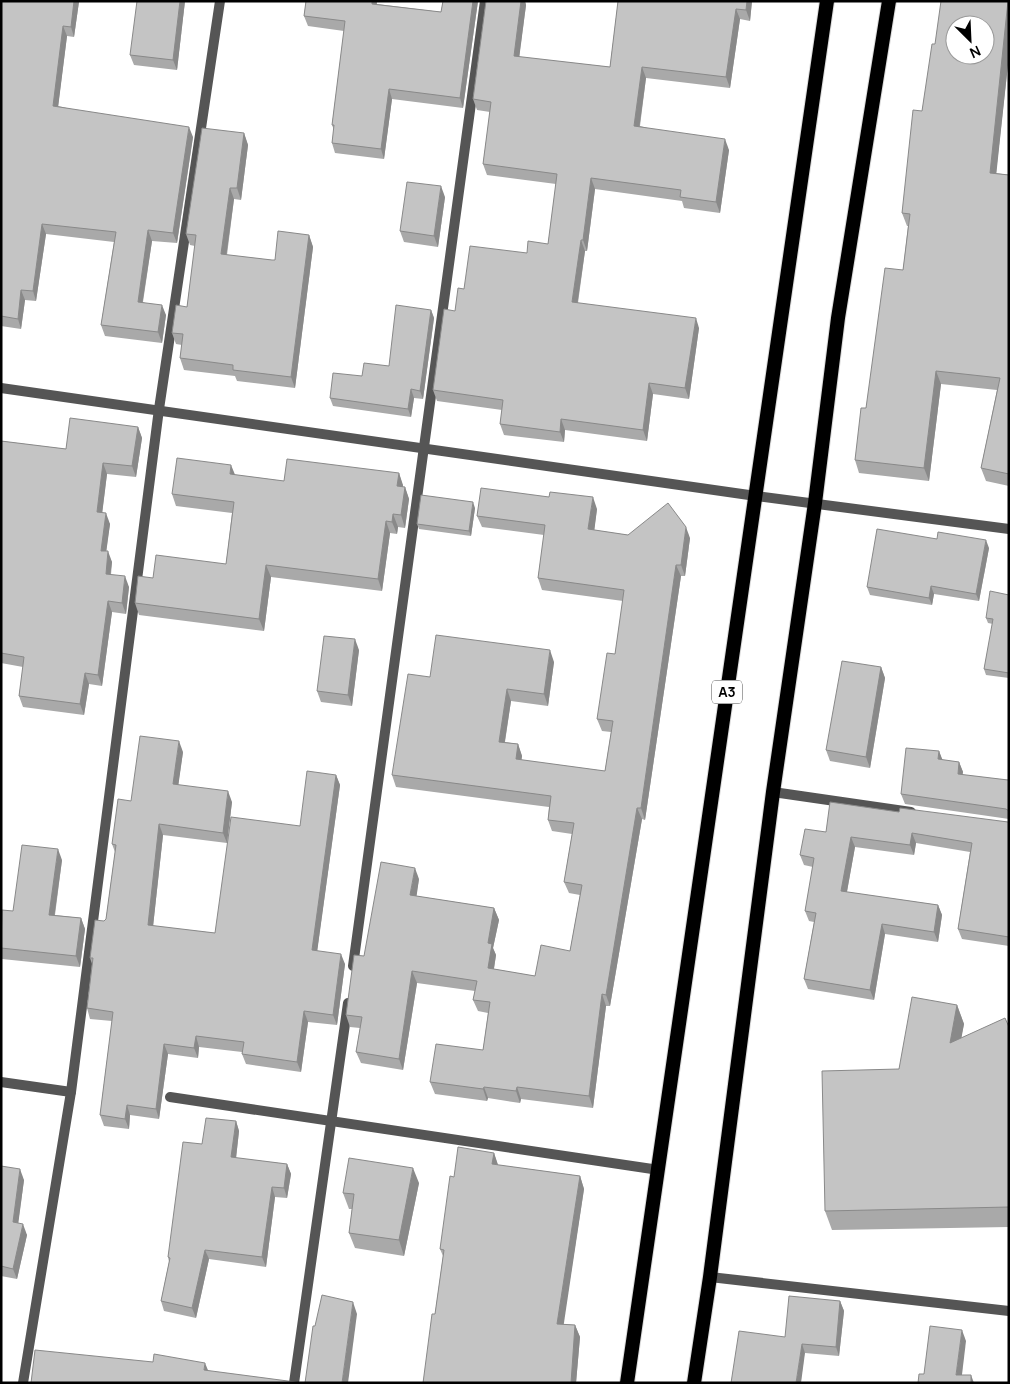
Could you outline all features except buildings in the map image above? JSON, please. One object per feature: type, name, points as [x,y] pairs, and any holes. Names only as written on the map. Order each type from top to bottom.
[{"type":"highway","name":"A3","points":[[627,1383],[827,1]]},
{"type":"highway","points":[[694,1383],[710,1278],[773,792],[815,503],[838,318],[889,1]]},
{"type":"street","points":[[23,1383],[71,1092],[159,409],[220,1]]},
{"type":"street","points":[[352,974],[485,1]]},
{"type":"street","points":[[1,388],[159,409],[424,450],[1009,529]]},
{"type":"street","points":[[773,792],[920,813]]},
{"type":"street","points":[[294,1383],[349,994]]},
{"type":"street","points":[[1,1082],[71,1092]]},
{"type":"street","points":[[170,1097],[659,1170]]},
{"type":"street","points":[[710,1278],[1009,1311]]}]
